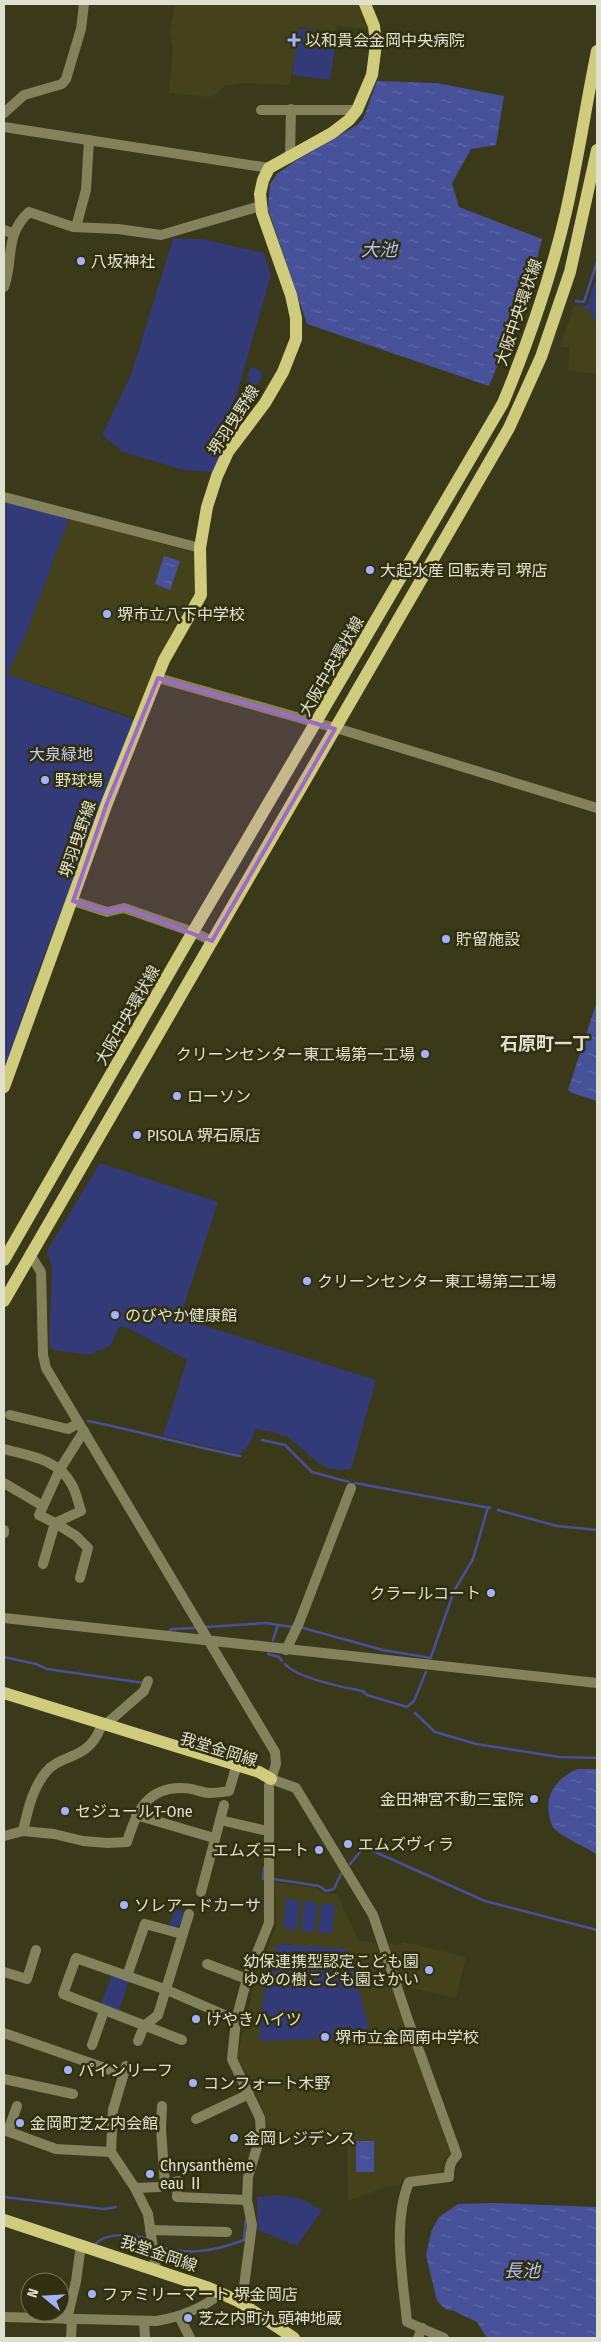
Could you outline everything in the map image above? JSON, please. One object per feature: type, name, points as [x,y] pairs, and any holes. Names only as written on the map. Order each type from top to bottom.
[{"type":"main road","points":[[269,168],[332,133],[349,120],[357,110],[372,75],[376,44],[374,26],[365,4]]},
{"type":"main road","name":"大阪中央環状線","points":[[4,1260],[193,932],[503,403],[527,346],[545,291],[566,212],[597,51]]},
{"type":"main road","points":[[4,1301],[509,428],[544,350],[570,272],[597,150]]},
{"type":"main road","name":"堺羽曳野線","points":[[4,1087],[107,803],[168,653],[201,595],[200,548],[207,507],[218,476],[228,452],[265,403],[283,372],[296,339],[296,318],[291,295],[260,206],[263,180],[269,168]]},
{"type":"main road","name":"我堂金岡線","points":[[4,1693],[235,1771],[271,1780]]},
{"type":"main road","name":"我堂金岡線","points":[[4,1702],[102,1727],[259,1772],[271,1780]]},
{"type":"main road","name":"我堂金岡線","points":[[4,2220],[156,2269],[222,2293],[238,2301],[294,2338]]},
{"type":"street","points":[[4,113],[24,95],[62,84],[66,79],[81,29],[84,4]]},
{"type":"street","points":[[290,158],[291,109]]},
{"type":"street","points":[[261,110],[357,110]]},
{"type":"street","points":[[4,127],[269,168]]},
{"type":"street","points":[[76,227],[86,190],[89,140]]},
{"type":"street","points":[[4,288],[7,279],[9,232],[29,212],[76,227],[118,229],[161,235],[260,206]]},
{"type":"street","points":[[4,497],[200,548]]},
{"type":"street","points":[[158,678],[316,723],[597,808]]},
{"type":"street","points":[[73,901],[107,912],[124,908],[193,932],[212,941]]},
{"type":"street","points":[[30,1254],[41,1272],[43,1355],[46,1368],[275,1752],[276,1764],[269,1786],[269,1923],[247,1979],[236,2020],[232,2060],[260,2118],[260,2134],[248,2177],[245,2200],[252,2225],[251,2241],[243,2294],[238,2301]]},
{"type":"street","points":[[10,1415],[68,1429],[81,1427]]},
{"type":"street","points":[[80,1578],[88,1548],[76,1536],[39,1515],[81,1427]]},
{"type":"street","points":[[4,1449],[44,1460],[60,1469],[72,1484],[81,1511],[55,1523],[43,1564]]},
{"type":"street","points":[[4,1483],[43,1506]]},
{"type":"street","points":[[286,1650],[299,1622],[351,1488]]},
{"type":"street","points":[[4,1618],[597,1683]]},
{"type":"street","points":[[24,1831],[30,1800],[46,1772],[55,1764],[82,1752],[97,1736],[102,1727],[144,1691],[148,1681]]},
{"type":"street","points":[[4,1836],[24,1831],[54,1834],[91,1842],[126,1842],[136,1815],[142,1806],[154,1795],[172,1788],[184,1787],[209,1793],[229,1791],[235,1771]]},
{"type":"street","points":[[271,1780],[296,1788],[373,1915],[408,2020],[457,2155],[448,2167],[449,2176],[408,2182],[403,2199],[400,2242],[407,2322],[420,2333],[444,2338]]},
{"type":"street","points":[[201,1892],[224,1805]]},
{"type":"street","points":[[136,1815],[214,1838]]},
{"type":"street","points":[[220,1820],[263,1830]]},
{"type":"street","points":[[138,2040],[144,2026],[158,2015],[189,1914]]},
{"type":"street","points":[[126,1976],[145,1924],[182,1934]]},
{"type":"street","points":[[4,1972],[26,1979],[36,1950]]},
{"type":"street","points":[[182,2040],[63,1994],[76,1958],[166,1990],[236,2020]]},
{"type":"street","points":[[207,1964],[247,1979]]},
{"type":"street","points":[[92,2046],[104,2011]]},
{"type":"street","points":[[4,2032],[124,2070],[112,2110],[111,2152],[135,2188],[148,2214],[156,2269]]},
{"type":"street","points":[[4,2078],[73,2094]]},
{"type":"street","points":[[196,2119],[248,2094]]},
{"type":"street","points":[[17,2106],[6,2130],[56,2148],[111,2152]]},
{"type":"street","points":[[162,2106],[165,2186]]},
{"type":"street","points":[[135,2188],[165,2186],[178,2182],[177,2198],[245,2200]]},
{"type":"street","points":[[150,2230],[227,2232]]},
{"type":"street","points":[[71,2338],[70,2319],[81,2245]]},
{"type":"street","points":[[70,2319],[144,2321],[180,2316],[197,2310],[222,2293]]},
{"type":"street","points":[[180,2316],[190,2338]]},
{"type":"street","points":[[4,2317],[20,2317]]},
{"type":"street","points":[[144,2321],[144,2338]]},
{"type":"highlighted area","points":[[158,678],[335,729],[212,941],[124,908],[107,912],[73,901],[107,803]]},
{"type":"shaded area","points":[[175,4],[358,4],[369,30],[337,25],[336,32],[299,27],[290,85],[241,83],[224,86],[215,95],[210,97],[169,93],[173,50],[170,31]]},
{"type":"shaded area","points":[[574,306],[590,310],[594,321],[597,320],[597,374],[568,370],[570,347],[560,347]]},
{"type":"shaded area","name":"堺市立八下中学校","points":[[69,518],[195,553],[196,589],[158,658],[136,718],[7,674],[24,639]]},
{"type":"shaded area","name":"堺市立金岡南中学校","points":[[275,1882],[316,1888],[325,1893],[337,1894],[358,1940],[376,1943],[450,2154],[441,2166],[441,2174],[402,2178],[401,2185],[386,2187],[348,2201],[347,2143],[267,2134],[265,2115],[252,2082],[237,2057],[257,1973],[276,1927]]},
{"type":"shaded area","name":"幼保連携型認定こども園 ゆめの樹こども園さかい","points":[[404,1942],[466,1957],[456,1998],[402,1986],[387,1943],[397,1945]]},
{"type":"green space","points":[[299,28],[337,34],[330,80],[292,75]]},
{"type":"green space","points":[[173,239],[202,239],[264,253],[271,275],[214,472],[184,470],[123,452],[102,435],[131,375]]},
{"type":"green space","points":[[597,275],[597,319],[594,321],[590,310],[575,306],[585,306],[588,303]]},
{"type":"green space","points":[[254,367],[261,371],[261,377],[248,403],[242,403],[239,399],[247,383],[249,369]]},
{"type":"green space","name":"大泉緑地","points":[[4,500],[69,518],[24,639],[7,674],[135,720],[35,979],[4,1070]]},
{"type":"green space","name":"のびやか健康館","points":[[100,1163],[218,1202],[180,1318],[376,1380],[351,1469],[331,1469],[324,1466],[287,1437],[274,1432],[256,1429],[250,1443],[241,1454],[163,1436],[187,1360],[130,1329],[120,1326],[110,1346],[89,1355],[53,1350],[49,1346],[52,1268],[47,1251]]},
{"type":"green space","points":[[286,1899],[300,1901],[297,1930],[283,1928]]},
{"type":"green space","points":[[304,1901],[318,1903],[314,1932],[301,1931]]},
{"type":"green space","points":[[322,1903],[335,1905],[332,1934],[318,1932]]},
{"type":"green space","points":[[175,1909],[185,1912],[179,1926],[176,1928],[169,1926]]},
{"type":"green space","points":[[278,1944],[348,1949],[371,2037],[259,2041],[265,1979]]},
{"type":"green space","points":[[112,1975],[129,1981],[119,2010],[101,2004]]},
{"type":"green space","points":[[274,2195],[299,2198],[322,2210],[297,2246],[258,2230],[257,2197]]},
{"type":"water","name":"大池","points":[[377,81],[436,83],[504,96],[496,145],[471,149],[452,183],[459,207],[542,239],[529,289],[489,386],[307,324],[268,209],[270,184],[277,174],[297,160],[357,125],[363,119]]},
{"type":"water","points":[[164,556],[180,561],[170,590],[155,584]]},
{"type":"water","points":[[597,1001],[597,1101],[568,1090]]},
{"type":"water","points":[[578,1769],[597,1769],[597,1855],[557,1831],[550,1819],[548,1806],[551,1792],[559,1781]]},
{"type":"water","points":[[356,2141],[374,2141],[374,2172],[356,2172]]},
{"type":"water","name":"長池","points":[[494,2203],[597,2207],[597,2338],[487,2338],[477,2322],[454,2311],[445,2309],[437,2301],[426,2255],[431,2232],[439,2217],[458,2204]]},
{"type":"waterway","points":[[576,301],[584,302],[597,262]]},
{"type":"waterway","points":[[88,1421],[240,1456]]},
{"type":"waterway","points":[[262,1440],[285,1445],[312,1472],[349,1482]]},
{"type":"waterway","points":[[355,1483],[490,1508]]},
{"type":"waterway","points":[[431,1657],[454,1591],[473,1559],[488,1507]]},
{"type":"waterway","points":[[498,1510],[557,1526],[597,1530]]},
{"type":"waterway","points":[[206,1627],[266,1623],[292,1627]]},
{"type":"waterway","points":[[273,1640],[278,1625]]},
{"type":"waterway","points":[[168,1632],[172,1629],[195,1628]]},
{"type":"waterway","points":[[303,1628],[383,1650],[431,1658]]},
{"type":"waterway","points":[[268,1654],[279,1657],[282,1661]]},
{"type":"waterway","points":[[4,1657],[36,1664],[47,1669],[144,1683]]},
{"type":"waterway","points":[[285,1664],[310,1678],[363,1691],[367,1695],[407,1707],[414,1701],[426,1672]]},
{"type":"waterway","points":[[415,1713],[435,1732],[476,1744],[559,1757],[597,1758]]},
{"type":"waterway","points":[[350,1864],[364,1847],[485,1901],[597,1930]]},
{"type":"waterway","points":[[263,1879],[264,1868]]},
{"type":"waterway","points":[[274,1879],[319,1886],[326,1891],[334,1889],[341,1874]]},
{"type":"waterway","points":[[4,2197],[104,2209],[116,2207]]},
{"type":"waterway","points":[[156,2246],[179,2251],[201,2251],[222,2247],[244,2240],[246,2220]]},
{"type":"waterway","points":[[95,2244],[106,2237],[120,2235],[148,2239]]},
{"type":"place","name":"以和貴会金岡中央病院","points":[[294,40]]},
{"type":"place","name":"八坂神社","points":[[81,261]]},
{"type":"place","name":"大起水産 回転寿司 堺店","points":[[370,570]]},
{"type":"place","name":"堺市立八下中学校","points":[[107,614]]},
{"type":"place","name":"野球場","points":[[45,780]]},
{"type":"place","name":"貯留施設","points":[[446,939]]},
{"type":"place","name":"クリーンセンター東工場第一工場","points":[[425,1054]]},
{"type":"place","name":"ローソン","points":[[177,1096]]},
{"type":"place","name":"PISOLA 堺石原店","points":[[137,1135]]},
{"type":"place","name":"クリーンセンター東工場第二工場","points":[[307,1281]]},
{"type":"place","name":"のびやか健康館","points":[[115,1315]]},
{"type":"place","name":"クラールコート","points":[[491,1593]]},
{"type":"place","name":"金田神宮不動三宝院","points":[[534,1799]]},
{"type":"place","name":"セジュールT-One","points":[[65,1811]]},
{"type":"place","name":"エムズヴィラ","points":[[348,1844]]},
{"type":"place","name":"エムズコート","points":[[319,1850]]},
{"type":"place","name":"ソレアードカーサ","points":[[124,1905]]},
{"type":"place","name":"幼保連携型認定こども園 ゆめの樹こども園さかい","points":[[429,1970]]},
{"type":"place","name":"けやきハイツ","points":[[196,2019]]},
{"type":"place","name":"堺市立金岡南中学校","points":[[325,2037]]},
{"type":"place","name":"パインリーフ","points":[[68,2070]]},
{"type":"place","name":"コンフォート木野","points":[[193,2083]]},
{"type":"place","name":"金岡町芝之内会館","points":[[20,2123]]},
{"type":"place","name":"金岡レジデンス","points":[[234,2138]]},
{"type":"place","name":"Chrysanthème eau Ⅱ","points":[[150,2174]]},
{"type":"place","name":"ファミリーマート 堺金岡店","points":[[92,2294]]},
{"type":"place","name":"芝之内町九頭神地蔵","points":[[188,2318]]},
{"type":"district","name":"石原町一丁","points":[[545,1044]]}]
